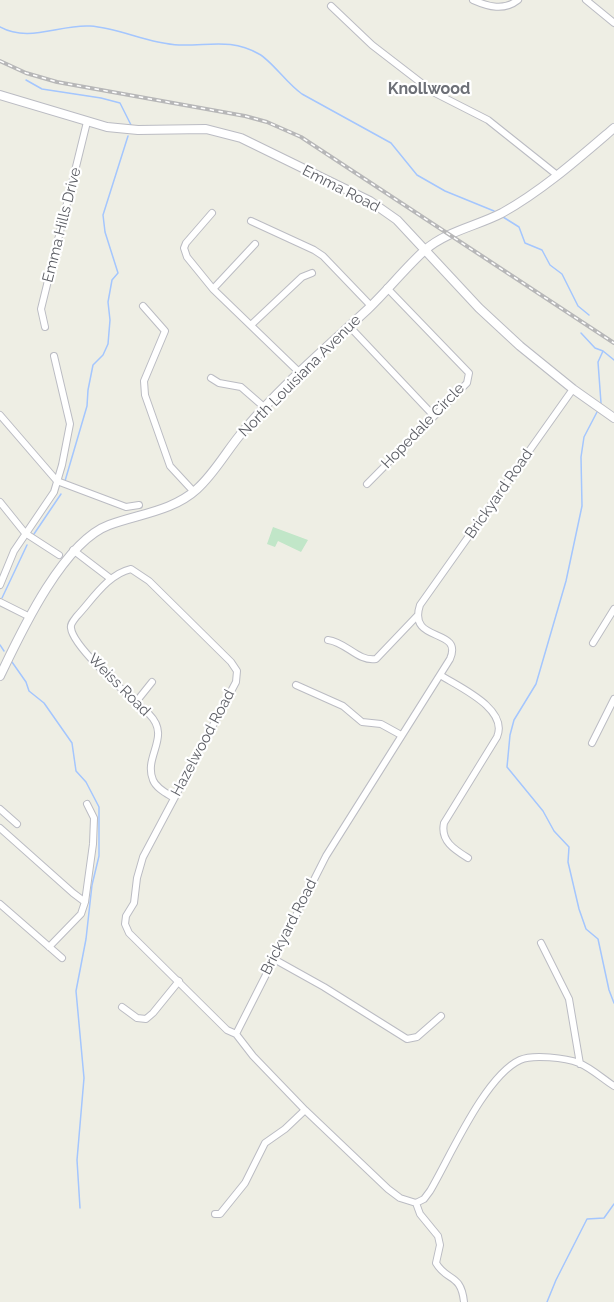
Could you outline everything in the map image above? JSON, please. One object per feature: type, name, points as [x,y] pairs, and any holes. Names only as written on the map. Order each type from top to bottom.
[{"type":"street","points":[[473,0],[496,8],[512,5],[519,0]]},
{"type":"street","points":[[586,0],[614,23]]},
{"type":"street","points":[[331,6],[372,45],[433,92],[488,120],[557,175]]},
{"type":"street","name":"Emma Road","points":[[0,95],[113,128],[206,129],[241,138],[370,201],[398,220],[479,308],[520,346],[573,389],[614,418]]},
{"type":"street","name":"Emma Hills Drive","points":[[45,327],[41,309],[87,122]]},
{"type":"street","name":"North Louisiana Avenue","points":[[0,676],[30,617],[73,550],[95,531],[174,504],[194,492],[264,407],[371,306],[426,249],[453,233],[513,207],[557,175],[614,128]]},
{"type":"street","points":[[212,213],[186,243],[184,248],[187,257],[213,289],[300,373]]},
{"type":"street","points":[[251,220],[323,256],[371,306]]},
{"type":"street","points":[[213,289],[255,244]]},
{"type":"street","points":[[251,325],[302,277],[312,273]]},
{"type":"street","name":"Hopedale Circle","points":[[367,484],[467,383],[469,373],[387,288]]},
{"type":"street","points":[[143,306],[165,332],[144,381],[146,395],[170,466],[194,492]]},
{"type":"street","points":[[349,326],[433,415]]},
{"type":"street","points":[[0,585],[14,551],[54,492],[57,481],[70,424],[54,356]]},
{"type":"street","points":[[211,378],[219,383],[241,387],[264,407]]},
{"type":"street","name":"Brickyard Road","points":[[236,1034],[272,958],[326,856],[450,659],[452,649],[446,639],[423,628],[418,622],[417,615],[420,605],[573,389]]},
{"type":"street","points":[[0,416],[57,481],[126,507],[139,505]]},
{"type":"street","points":[[0,502],[25,533],[59,555]]},
{"type":"street","points":[[73,550],[111,579]]},
{"type":"street","name":"Hazelwood Road","points":[[111,579],[122,571],[130,569],[148,581],[231,662],[237,671],[236,682],[143,857],[137,878],[134,903],[126,916],[125,924],[129,933],[227,1030],[236,1034]]},
{"type":"street","name":"Weiss Road","points":[[111,579],[72,623],[71,629],[76,640],[94,661],[154,720],[159,735],[151,768],[153,780],[159,788],[174,798]]},
{"type":"street","points":[[0,602],[30,617]]},
{"type":"street","points":[[593,643],[614,609]]},
{"type":"street","points":[[328,640],[339,643],[366,659],[376,659],[417,615]]},
{"type":"street","points":[[440,675],[487,705],[498,721],[499,727],[497,737],[448,814],[443,827],[443,833],[452,846],[468,858]]},
{"type":"street","points":[[136,702],[152,682]]},
{"type":"street","points":[[296,685],[344,706],[362,722],[381,724],[401,735]]},
{"type":"street","points":[[592,743],[614,699]]},
{"type":"street","points":[[49,947],[81,914],[85,902],[94,818],[87,804]]},
{"type":"street","points":[[0,809],[18,824]]},
{"type":"street","points":[[0,828],[85,902]]},
{"type":"street","points":[[0,904],[62,958]]},
{"type":"street","points":[[541,943],[568,999],[580,1064]]},
{"type":"street","points":[[272,958],[324,987],[407,1039],[417,1037],[441,1016]]},
{"type":"street","points":[[122,1007],[137,1018],[146,1019],[179,981]]},
{"type":"street","points":[[236,1034],[253,1056],[305,1110],[388,1189],[400,1198],[416,1203],[430,1191],[480,1102],[509,1066],[523,1059],[552,1058],[580,1064],[614,1086]]},
{"type":"street","points":[[215,1214],[220,1214],[239,1192],[266,1143],[305,1110]]},
{"type":"street","points":[[416,1203],[423,1220],[438,1236],[440,1245],[436,1263],[440,1269],[458,1282],[463,1292],[464,1302]]},
{"type":"green space","points":[[273,527],[308,540],[301,552],[278,541],[275,547],[267,544]]},
{"type":"waterway","points":[[0,27],[11,31],[33,33],[90,26],[168,44],[229,44],[249,49],[264,57],[302,94],[391,143],[417,175],[445,191],[494,211]]},
{"type":"waterway","points":[[26,80],[42,89],[120,103],[131,125]]},
{"type":"waterway","points":[[65,481],[87,406],[93,365],[103,355],[108,344],[110,320],[108,302],[112,280],[118,273],[105,232],[103,215],[128,136]]},
{"type":"waterway","points":[[503,217],[519,227],[525,243],[542,250],[550,265],[562,274],[578,306],[589,315]]},
{"type":"waterway","points":[[581,333],[595,348],[614,360]]},
{"type":"waterway","points":[[601,403],[598,362],[603,351]]},
{"type":"waterway","points":[[597,412],[584,437],[581,457],[582,506],[566,581],[536,684],[514,720],[507,767],[543,811],[554,831],[569,847],[568,862],[579,909],[586,929],[598,939],[614,1003]]},
{"type":"waterway","points":[[34,534],[61,494]]},
{"type":"waterway","points":[[2,598],[27,545]]},
{"type":"waterway","points":[[0,645],[4,651]]},
{"type":"waterway","points":[[12,662],[26,682],[29,691],[44,703],[72,743],[76,771],[86,782],[99,807],[99,856],[92,885],[86,939],[76,991],[84,1078],[77,1160],[80,1208]]},
{"type":"waterway","points":[[547,1302],[587,1219],[604,1218],[614,1204]]},
{"type":"railway","points":[[0,61],[26,73],[57,82],[245,116],[267,122],[301,137],[614,343]]},
{"type":"district","name":"Knollwood","points":[[429,89]]}]
